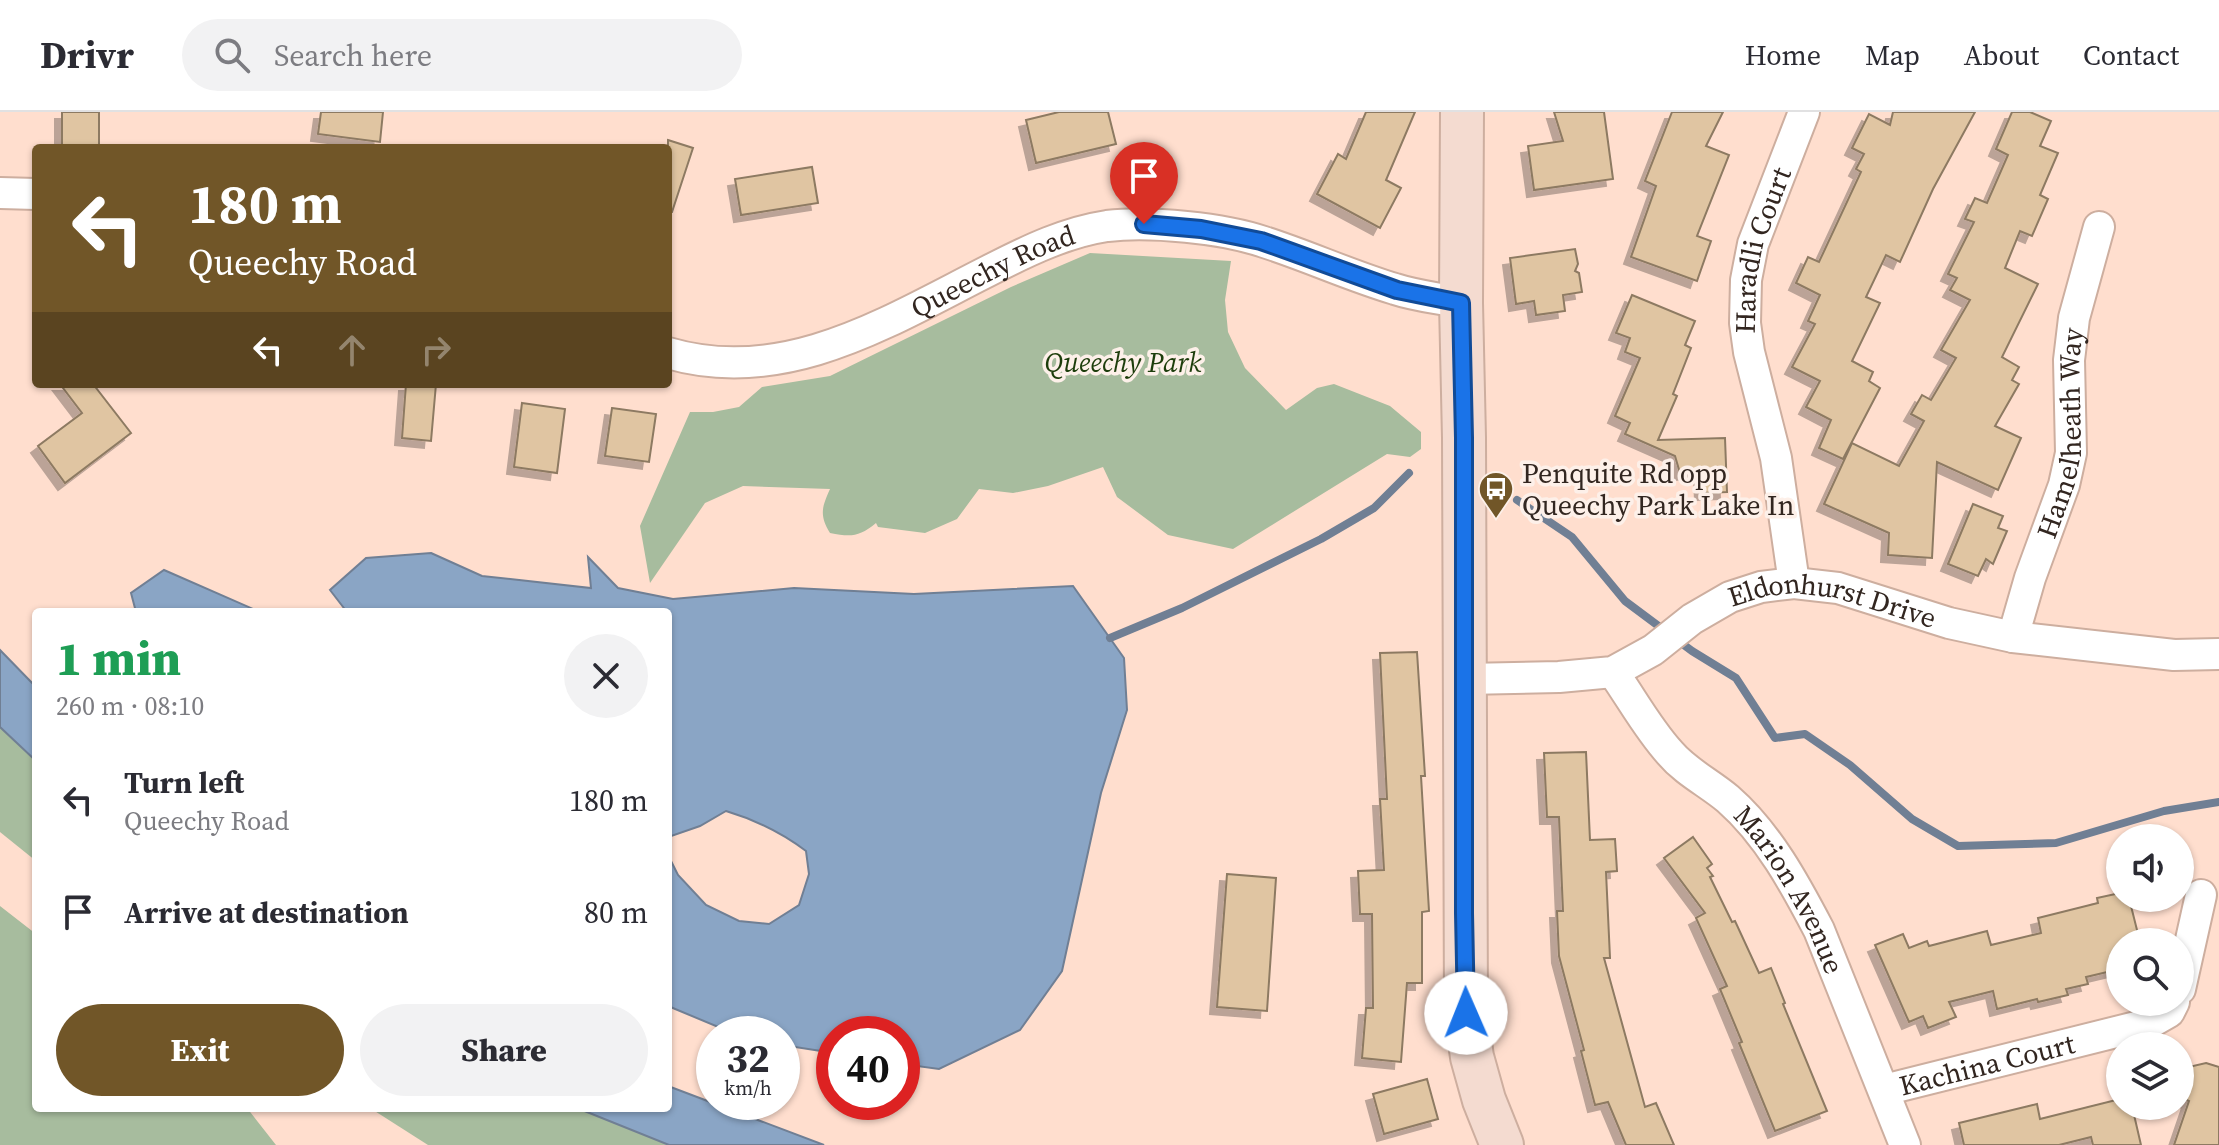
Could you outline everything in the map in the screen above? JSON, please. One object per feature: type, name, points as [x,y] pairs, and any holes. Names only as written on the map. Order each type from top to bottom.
[{"type":"street","points":[[1462,112],[1466,1013],[1472,1057],[1484,1100],[1502,1145]]},
{"type":"street","name":"Haradli Court","points":[[1794,583],[1776,458],[1749,352],[1745,323],[1746,280],[1753,244],[1804,112]]},
{"type":"street","points":[[0,193],[32,194]]},
{"type":"street","name":"Queechy Road","points":[[672,354],[726,363],[770,360],[816,351],[883,325],[1030,250],[1106,226],[1201,229],[1261,241],[1397,290],[1461,303]]},
{"type":"street","name":"Hamelheath Way","points":[[2013,637],[2030,578],[2064,485],[2071,453],[2069,360],[2074,318],[2099,227]]},
{"type":"street","name":"Eldonhurst Drive","points":[[1466,679],[1559,677],[1613,672],[1653,650],[1692,619],[1730,597],[1761,587],[1794,583],[1838,588],[1949,623],[2013,637],[2174,655],[2219,654]]},
{"type":"street","name":"Marion Avenue","points":[[1613,672],[1671,754],[1748,820],[1802,896],[1819,930],[1905,1145]]},
{"type":"street","points":[[2194,928],[2201,895]]},
{"type":"street","name":"Kachina Court","points":[[1884,1090],[2138,1027],[2161,1016]]},
{"type":"green space","name":"Queechy Park","points":[[1090,253],[1231,261],[1225,300],[1228,332],[1245,368],[1286,410],[1317,388],[1334,384],[1390,406],[1421,432],[1421,449],[1410,457],[1387,454],[1233,549],[1168,535],[1117,497],[1103,467],[1048,486],[1013,493],[979,489],[957,519],[925,533],[878,527],[876,523],[854,535],[830,533],[823,511],[830,489],[743,486],[705,503],[650,583],[640,526],[690,412],[739,407],[762,387],[830,376],[1011,287]]},
{"type":"green space","points":[[0,727],[32,757],[32,858],[0,832]]},
{"type":"green space","points":[[0,906],[32,931],[32,1112],[250,1112],[276,1145],[0,1145]]},
{"type":"green space","points":[[376,1112],[587,1112],[669,1145],[428,1145]]},
{"type":"water","points":[[431,553],[482,576],[591,588],[588,557],[618,588],[673,599],[794,588],[914,594],[1073,586],[1124,658],[1127,710],[1101,793],[1062,971],[1020,1030],[939,1069],[920,1066],[920,1016],[816,1016],[816,1050],[800,1048],[800,1016],[696,1018],[672,1008],[672,863],[678,875],[706,905],[739,921],[769,924],[799,905],[809,874],[806,851],[768,827],[726,811],[700,826],[672,836],[672,608],[344,608],[330,590],[366,558]]},
{"type":"water","points":[[164,570],[251,608],[135,608],[131,593]]},
{"type":"water","points":[[0,650],[32,683],[32,757],[0,727]]},
{"type":"water","points":[[672,1088],[696,1097],[696,1120],[758,1120],[824,1145],[669,1145],[587,1112],[672,1112]]},
{"type":"building","points":[[62,112],[99,112],[99,144],[62,144]]},
{"type":"building","points":[[321,112],[383,112],[380,142],[318,134]]},
{"type":"building","points":[[1059,112],[1108,112],[1116,144],[1036,163],[1026,120]]},
{"type":"building","points":[[1366,112],[1415,112],[1386,180],[1401,188],[1380,228],[1317,194],[1338,154],[1346,159]]},
{"type":"building","points":[[1554,112],[1604,112],[1613,179],[1534,190],[1528,146],[1563,141]]},
{"type":"building","points":[[1672,112],[1723,112],[1706,146],[1729,155],[1697,236],[1711,241],[1697,281],[1631,257],[1656,186],[1645,181]]},
{"type":"building","points":[[1893,112],[1975,112],[1933,189],[1900,262],[1886,255],[1866,297],[1880,303],[1852,361],[1873,372],[1869,381],[1880,388],[1843,459],[1819,448],[1831,420],[1806,407],[1820,381],[1792,367],[1815,324],[1808,321],[1820,295],[1796,283],[1808,257],[1819,262],[1861,172],[1856,169],[1864,154],[1852,148],[1869,114],[1890,125]]},
{"type":"building","points":[[2012,112],[2030,112],[2051,121],[2040,146],[2058,153],[2040,195],[2048,199],[2032,236],[2020,231],[2005,268],[2038,284],[2002,357],[2019,367],[2012,380],[2019,384],[1995,426],[2021,438],[1998,490],[1937,462],[1932,558],[1888,555],[1889,533],[1824,504],[1852,443],[1899,466],[1924,421],[1911,414],[1922,395],[1931,400],[1956,358],[1941,350],[1970,300],[1950,290],[1957,278],[1948,274],[1974,222],[1965,219],[1975,198],[1987,203],[2008,155],[1996,149]]},
{"type":"building","points":[[668,140],[693,148],[672,212],[672,144],[668,144]]},
{"type":"building","points":[[812,167],[818,203],[741,215],[735,179]]},
{"type":"building","points":[[1575,249],[1578,264],[1575,271],[1579,273],[1582,292],[1563,295],[1565,311],[1536,315],[1534,301],[1516,304],[1510,258]]},
{"type":"building","points":[[1632,295],[1695,321],[1685,345],[1691,348],[1673,394],[1677,396],[1658,440],[1725,438],[1727,492],[1702,493],[1701,472],[1680,473],[1675,456],[1625,434],[1630,423],[1615,416],[1640,358],[1625,352],[1630,338],[1616,333]]},
{"type":"building","points":[[63,388],[96,388],[131,433],[65,483],[38,446],[82,413]]},
{"type":"building","points":[[406,388],[436,388],[431,441],[402,438]]},
{"type":"building","points":[[522,403],[565,409],[557,473],[514,467]]},
{"type":"building","points":[[612,408],[656,414],[649,462],[605,456]]},
{"type":"building","points":[[1973,504],[2003,516],[1998,528],[2007,531],[1993,564],[1986,559],[1978,576],[1948,564]]},
{"type":"building","points":[[1417,652],[1429,911],[1422,912],[1422,983],[1407,983],[1401,1062],[1362,1058],[1366,1008],[1373,1008],[1372,914],[1360,914],[1358,871],[1384,870],[1380,799],[1387,799],[1380,653]]},
{"type":"building","points":[[1586,752],[1590,840],[1615,839],[1617,871],[1606,872],[1610,958],[1604,958],[1645,1107],[1656,1103],[1674,1145],[1626,1145],[1608,1102],[1595,1105],[1559,956],[1557,911],[1563,911],[1559,817],[1547,817],[1544,753]]},
{"type":"building","points":[[1693,837],[1712,864],[1707,868],[1713,876],[1710,877],[1759,973],[1771,968],[1827,1111],[1775,1131],[1720,989],[1727,986],[1696,918],[1705,913],[1664,858]]},
{"type":"building","points":[[1227,874],[1276,878],[1267,1011],[1217,1007]]},
{"type":"building","points":[[2106,896],[2106,912],[2132,912],[2136,928],[2106,928],[2106,972],[2086,977],[2088,984],[2066,989],[2068,995],[2038,1002],[2037,999],[1997,1009],[1993,991],[1949,1002],[1956,1017],[1928,1028],[1923,1016],[1909,1022],[1875,945],[1903,934],[1909,948],[1927,941],[1929,946],[1987,931],[1991,945],[2041,933],[2038,918],[2098,903],[2097,898]]},
{"type":"building","points":[[2206,1063],[2219,1067],[2219,1145],[2174,1145],[2183,1120],[2194,1120],[2194,1066]]},
{"type":"building","points":[[1427,1079],[1438,1119],[1384,1134],[1373,1094]]},
{"type":"building","points":[[2106,1102],[2106,1120],[2135,1120],[2141,1145],[2093,1145],[2091,1137],[2059,1145],[1964,1145],[1959,1123],[2037,1104],[2040,1119]]},
{"type":"waterway","points":[[1110,638],[1182,608],[1321,539],[1374,508],[1409,473]]},
{"type":"waterway","points":[[1517,500],[1572,537],[1625,601],[1692,651],[1736,678],[1775,738],[1805,734],[1850,765],[1912,819],[1958,846],[2056,843],[2164,811],[2219,802]]},
{"type":"place","name":"Penquite Rd opp Queechy Park Lake In","points":[[1496,520]]},
{"type":"route","points":[[1144,224],[1201,229],[1261,241],[1397,290],[1461,303],[1466,1013]]}]
